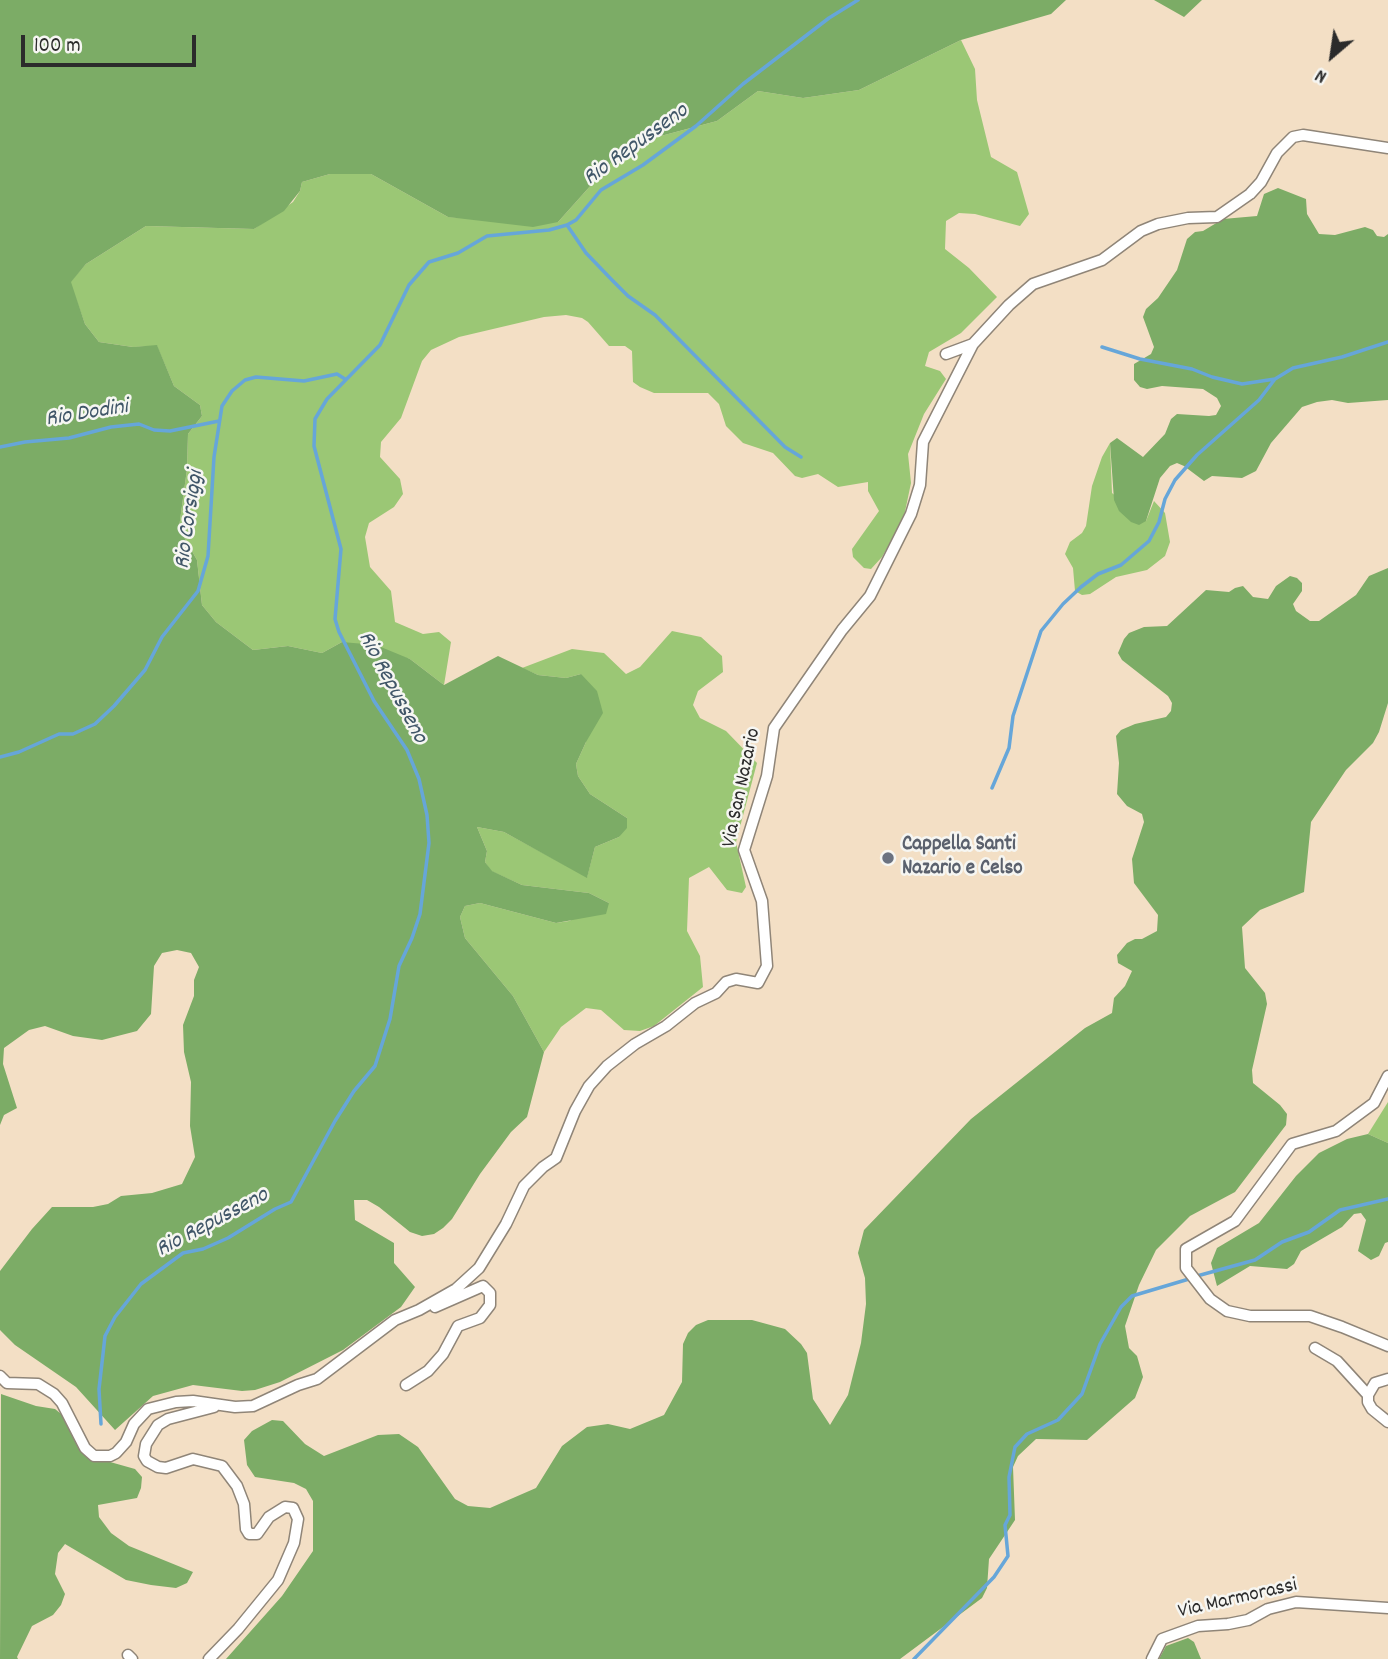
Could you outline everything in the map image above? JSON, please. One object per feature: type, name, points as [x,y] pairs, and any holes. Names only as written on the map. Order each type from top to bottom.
[{"type":"street","name":"Via San Nazario","points":[[0,1376],[7,1382],[38,1384],[54,1394],[62,1403],[85,1448],[94,1456],[110,1456],[126,1442],[134,1424],[148,1409],[193,1401],[253,1406],[317,1379],[395,1320],[456,1289],[479,1268],[506,1224],[524,1186],[561,1152],[575,1111],[589,1086],[619,1055],[666,1026],[695,1003],[716,993],[726,982],[736,979],[758,983],[767,966],[762,901],[744,850],[768,776],[774,728],[842,630],[870,596],[881,575],[911,514],[920,485],[923,442],[973,344],[1032,284],[1102,260],[1141,231],[1158,224],[1188,218],[1217,217],[1250,194],[1261,182],[1277,153],[1293,137],[1303,135],[1388,148]]},
{"type":"street","points":[[946,354],[973,344]]},
{"type":"street","points":[[1388,1076],[1374,1103],[1336,1130],[1292,1144],[1235,1221],[1186,1249],[1186,1268],[1210,1299],[1227,1311],[1250,1316],[1310,1316],[1388,1346]]},
{"type":"street","points":[[406,1385],[428,1371],[443,1354],[458,1326],[480,1318],[490,1305],[490,1293],[483,1286],[440,1306],[419,1310]]},
{"type":"street","points":[[1314,1348],[1337,1361],[1368,1395]]},
{"type":"street","points":[[1388,1379],[1375,1383],[1368,1395],[1372,1409],[1388,1422]]},
{"type":"street","points":[[209,1659],[238,1629],[278,1580],[294,1543],[298,1519],[293,1508],[285,1507],[268,1517],[257,1534],[249,1534],[246,1529],[247,1515],[237,1486],[222,1466],[193,1460],[166,1468],[147,1461],[144,1456],[146,1444],[158,1425],[168,1419],[221,1405]]},
{"type":"street","name":"Via Marmorassi","points":[[1152,1659],[1162,1639],[1198,1626],[1228,1625],[1248,1620],[1268,1609],[1296,1602],[1388,1608]]},
{"type":"green space","points":[[0,0],[1066,0],[1051,14],[961,40],[859,90],[803,98],[758,91],[717,121],[627,145],[558,222],[533,227],[448,217],[371,174],[330,174],[302,182],[300,191],[284,211],[254,229],[146,226],[86,264],[71,282],[85,324],[99,342],[133,347],[157,345],[174,386],[200,405],[202,416],[188,434],[187,469],[179,528],[197,560],[202,605],[216,622],[253,650],[288,646],[322,653],[342,642],[376,645],[410,659],[444,685],[498,656],[538,675],[566,678],[581,674],[597,691],[603,713],[576,764],[578,776],[590,794],[627,818],[627,828],[619,837],[595,847],[587,878],[504,832],[477,827],[487,851],[485,862],[492,871],[522,885],[589,893],[609,903],[606,914],[556,923],[480,903],[465,906],[460,917],[465,938],[513,996],[544,1052],[527,1117],[511,1132],[452,1219],[443,1228],[434,1234],[422,1236],[410,1232],[367,1200],[354,1200],[355,1220],[394,1243],[394,1263],[415,1287],[401,1307],[343,1350],[280,1382],[242,1391],[193,1385],[153,1396],[115,1430],[76,1387],[15,1345],[0,1330],[0,1271],[52,1207],[93,1207],[108,1204],[121,1196],[152,1193],[182,1184],[195,1157],[190,1126],[191,1082],[184,1052],[183,1025],[194,996],[194,980],[199,967],[191,953],[177,950],[162,953],[154,966],[151,1014],[137,1031],[102,1040],[73,1036],[45,1026],[29,1030],[4,1048],[3,1064],[17,1108],[4,1115],[0,1125]]},
{"type":"green space","points":[[1154,0],[1202,0],[1184,17]]},
{"type":"green space","points":[[961,40],[975,69],[977,100],[991,157],[1017,172],[1029,214],[1020,226],[975,214],[959,213],[946,221],[945,249],[969,268],[997,297],[961,333],[929,352],[925,366],[940,371],[946,379],[924,414],[908,454],[911,483],[903,521],[882,557],[871,569],[864,568],[853,557],[852,549],[879,511],[868,491],[868,482],[838,487],[818,474],[802,478],[795,476],[773,453],[743,443],[726,426],[719,404],[708,393],[654,393],[640,387],[633,382],[632,351],[625,346],[609,346],[588,322],[566,315],[544,317],[459,337],[431,350],[422,361],[401,418],[381,442],[380,457],[400,479],[403,494],[394,507],[369,523],[365,537],[370,567],[391,591],[395,622],[423,634],[439,632],[451,642],[444,685],[410,659],[342,642],[322,653],[288,646],[253,650],[216,622],[202,605],[197,560],[179,528],[187,469],[188,434],[202,416],[200,405],[174,386],[157,346],[133,347],[99,342],[85,324],[70,282],[86,264],[146,226],[254,229],[293,202],[302,182],[330,174],[371,174],[448,217],[558,222],[627,145],[717,121],[758,91],[803,98],[859,90]]},
{"type":"green space","points":[[1278,188],[1306,199],[1307,214],[1319,234],[1335,235],[1365,227],[1373,230],[1377,236],[1384,237],[1388,234],[1388,400],[1348,403],[1332,400],[1302,407],[1271,443],[1256,471],[1242,478],[1212,476],[1204,481],[1184,466],[1177,463],[1170,466],[1160,478],[1146,521],[1139,525],[1131,522],[1119,511],[1114,500],[1110,443],[1117,438],[1143,457],[1165,434],[1171,419],[1177,414],[1216,415],[1221,406],[1217,398],[1203,389],[1162,386],[1147,389],[1140,387],[1134,380],[1134,364],[1151,354],[1154,347],[1143,317],[1146,309],[1158,298],[1177,270],[1187,239],[1195,232],[1203,231],[1223,219],[1257,216],[1264,194]]},
{"type":"green space","points":[[1110,443],[1112,493],[1146,521],[1154,501],[1165,513],[1170,542],[1165,556],[1147,570],[1116,577],[1090,594],[1082,595],[1075,591],[1073,568],[1065,554],[1070,542],[1082,533],[1086,526],[1092,486]]},
{"type":"green space","points":[[1388,568],[1388,703],[1379,732],[1373,743],[1346,770],[1311,822],[1304,892],[1260,910],[1242,927],[1245,968],[1265,993],[1267,1004],[1252,1070],[1253,1083],[1280,1105],[1287,1114],[1286,1125],[1235,1192],[1190,1216],[1156,1250],[1139,1285],[1125,1326],[1129,1348],[1137,1356],[1143,1377],[1135,1398],[1087,1440],[1036,1439],[1018,1456],[1013,1467],[1015,1520],[989,1559],[987,1588],[982,1598],[900,1659],[226,1659],[282,1596],[313,1551],[313,1501],[306,1489],[294,1483],[255,1477],[247,1465],[244,1440],[252,1431],[272,1420],[283,1421],[305,1444],[324,1456],[378,1435],[399,1434],[418,1447],[455,1499],[468,1506],[490,1508],[536,1488],[562,1446],[587,1427],[608,1424],[630,1429],[664,1415],[682,1382],[683,1344],[696,1325],[708,1320],[752,1320],[785,1329],[801,1344],[807,1353],[813,1399],[830,1425],[848,1395],[861,1343],[866,1304],[865,1278],[858,1253],[864,1230],[971,1119],[1085,1028],[1112,1013],[1114,998],[1125,986],[1132,971],[1118,963],[1117,955],[1127,943],[1157,931],[1158,915],[1134,883],[1132,859],[1144,822],[1142,814],[1127,806],[1117,794],[1119,763],[1116,736],[1121,730],[1135,724],[1166,717],[1171,711],[1172,703],[1168,696],[1122,660],[1118,653],[1124,639],[1129,633],[1144,627],[1167,626],[1206,590],[1229,592],[1243,586],[1253,597],[1268,599],[1276,586],[1290,576],[1302,583],[1302,591],[1293,604],[1296,611],[1310,621],[1319,621],[1356,595],[1369,576]]},
{"type":"green space","points":[[672,631],[701,637],[722,656],[723,672],[698,691],[693,705],[700,718],[726,731],[757,763],[736,842],[746,887],[742,893],[727,890],[709,867],[689,878],[687,931],[700,956],[703,987],[654,1026],[640,1031],[624,1030],[601,1010],[586,1008],[561,1027],[544,1052],[513,996],[465,938],[460,917],[465,906],[480,903],[556,923],[569,921],[609,903],[589,893],[522,885],[491,871],[485,862],[487,851],[477,827],[504,832],[587,877],[595,847],[619,837],[627,818],[590,794],[578,776],[576,764],[586,742],[581,674],[566,678],[538,675],[522,668],[572,649],[604,653],[626,674],[640,667]]},
{"type":"green space","points":[[1388,1102],[1388,1143],[1368,1134]]},
{"type":"green space","points":[[1368,1134],[1388,1143],[1388,1242],[1379,1256],[1371,1260],[1358,1251],[1366,1220],[1361,1213],[1354,1214],[1342,1227],[1301,1251],[1294,1264],[1287,1269],[1250,1266],[1217,1286],[1211,1263],[1217,1248],[1259,1223],[1296,1176],[1319,1153],[1347,1139]]},
{"type":"green space","points":[[1,1394],[36,1406],[55,1409],[65,1417],[79,1447],[90,1459],[135,1469],[142,1477],[137,1498],[98,1505],[99,1517],[111,1533],[129,1546],[193,1572],[187,1583],[176,1588],[126,1580],[65,1544],[58,1553],[55,1574],[65,1594],[61,1605],[53,1615],[32,1626],[18,1659],[0,1659]]},
{"type":"green space","points":[[1188,1638],[1194,1642],[1201,1659],[1159,1659],[1166,1646]]},
{"type":"waterway","name":"Rio Repusseno","points":[[101,1424],[99,1389],[105,1336],[115,1317],[141,1284],[183,1253],[203,1249],[228,1238],[291,1202],[335,1121],[354,1091],[375,1066],[390,1019],[399,966],[420,914],[429,843],[427,815],[419,779],[407,750],[374,701],[335,619],[341,549],[314,446],[315,419],[327,399],[380,345],[409,285],[429,262],[458,253],[487,236],[549,230],[576,220],[601,190],[643,165],[696,126],[743,84],[829,18],[858,0]]},
{"type":"waterway","points":[[567,225],[586,253],[628,296],[655,315],[785,447],[801,457]]},
{"type":"waterway","points":[[1102,347],[1242,384],[1275,379],[1293,368],[1342,357],[1388,342]]},
{"type":"waterway","name":"Rio Corsiggi","points":[[0,757],[19,752],[59,734],[73,734],[95,724],[145,670],[162,637],[198,591],[208,556],[214,457],[222,406],[232,391],[245,380],[256,377],[304,381],[337,374],[345,379]]},
{"type":"waterway","points":[[992,788],[1009,748],[1013,716],[1041,631],[1081,587],[1098,574],[1121,565],[1149,541],[1175,480],[1197,455],[1259,400],[1275,379]]},
{"type":"waterway","name":"Rio Dodini","points":[[0,447],[69,438],[111,427],[139,424],[154,430],[170,431],[219,421]]},
{"type":"waterway","points":[[1197,1276],[1255,1260],[1282,1242],[1309,1232],[1340,1210],[1388,1199]]},
{"type":"waterway","points":[[914,1659],[994,1577],[1008,1556],[1005,1525],[1010,1515],[1009,1477],[1015,1447],[1027,1434],[1058,1420],[1082,1394],[1100,1344],[1121,1307],[1132,1296],[1189,1279]]},
{"type":"place","name":"Cappella Santi Nazario e Celso","points":[[888,858]]}]
